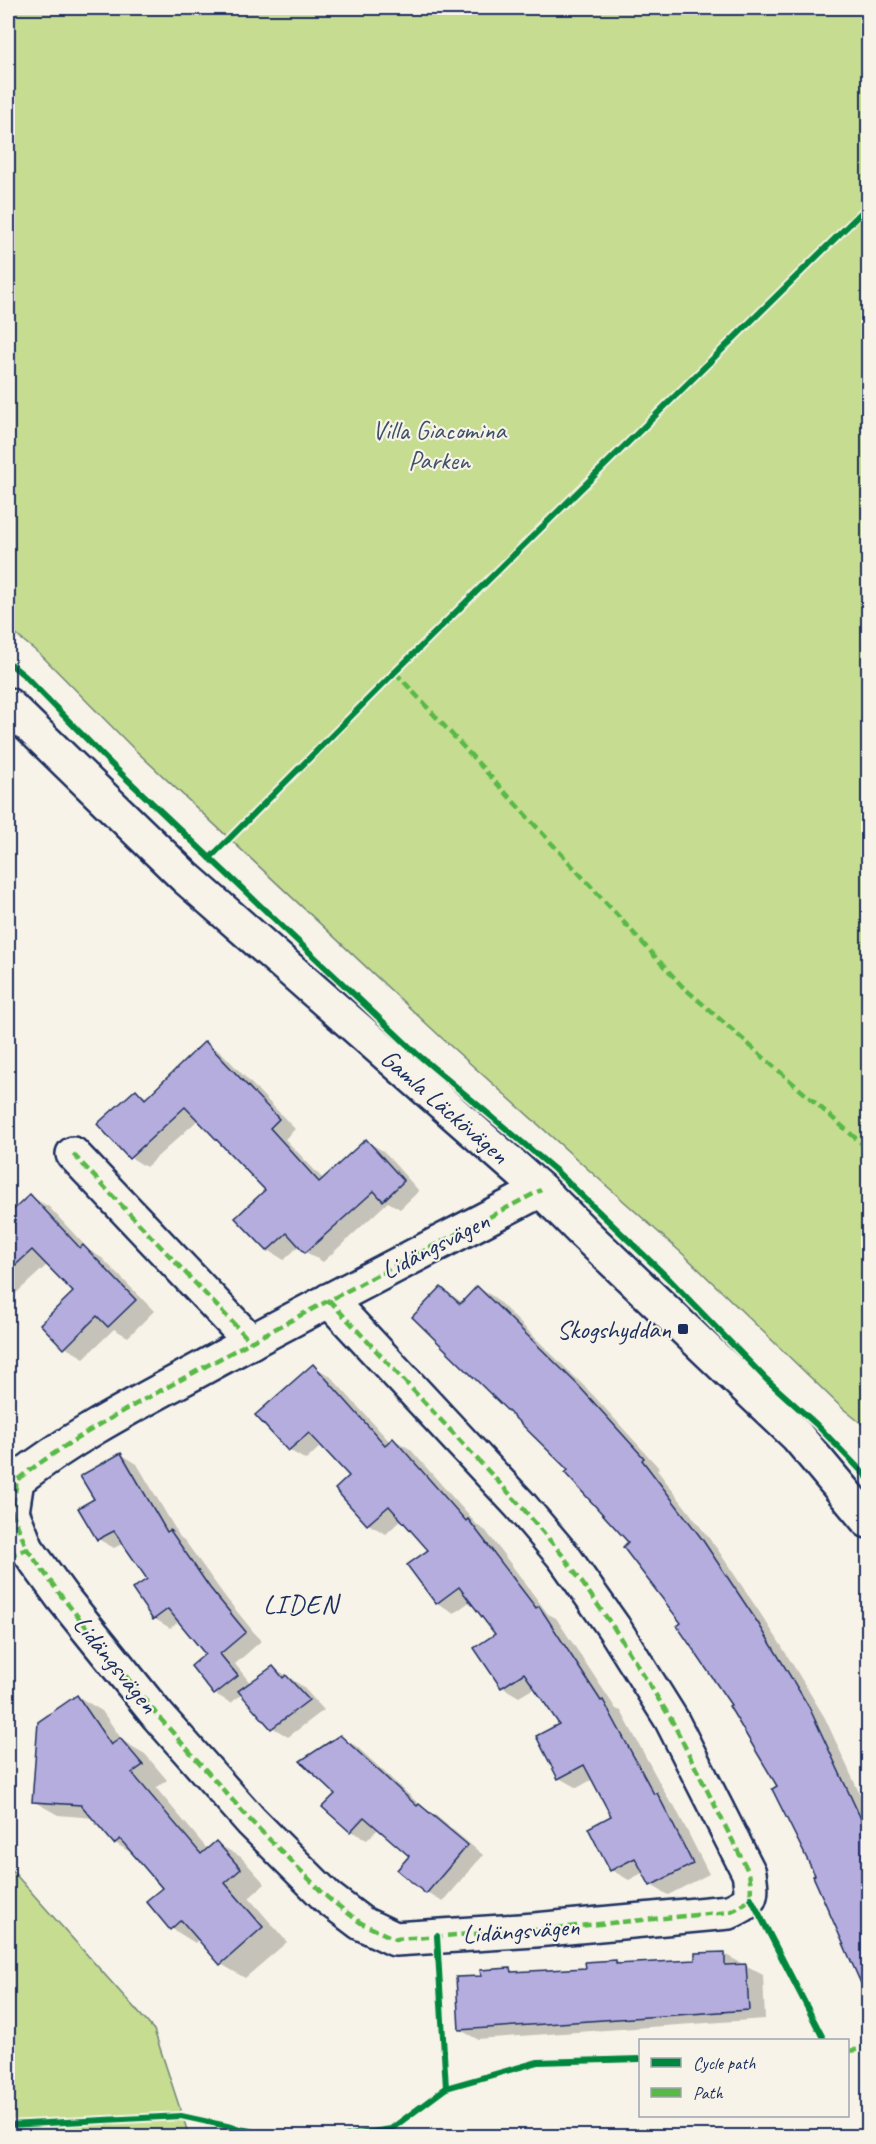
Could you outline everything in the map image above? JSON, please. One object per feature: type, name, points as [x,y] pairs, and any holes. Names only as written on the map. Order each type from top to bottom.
[{"type":"street","name":"Gamla Läckövägen","points":[[8,705],[185,877],[541,1190],[797,1436],[868,1521]]},
{"type":"street","points":[[73,1154],[250,1342]]},
{"type":"street","name":"Lidängsvägen","points":[[329,1300],[520,1505],[564,1557],[614,1628],[671,1719],[749,1873],[751,1898],[743,1906],[729,1912],[535,1930],[395,1939],[361,1923],[328,1898],[251,1821],[158,1716],[62,1597],[27,1549],[12,1512],[17,1480],[50,1454],[114,1416],[250,1342],[329,1300],[541,1190]]},
{"type":"green space","name":"Villa Giacomina Parken","points":[[8,8],[868,8],[868,1429],[841,1407],[685,1256],[445,1041],[134,749],[43,657],[8,628]]},
{"type":"green space","points":[[8,1866],[154,2030],[189,2136],[8,2136]]},
{"type":"building","points":[[205,1041],[279,1119],[270,1128],[319,1182],[366,1139],[404,1181],[383,1201],[374,1191],[305,1253],[287,1233],[267,1251],[235,1218],[265,1190],[185,1107],[129,1159],[97,1124],[136,1089],[145,1099]]},
{"type":"building","points":[[30,1194],[80,1248],[83,1245],[136,1300],[108,1327],[97,1316],[64,1349],[40,1324],[73,1292],[32,1250],[8,1272],[8,1215]]},
{"type":"building","points":[[477,1286],[577,1384],[644,1458],[642,1460],[702,1539],[760,1626],[809,1707],[868,1834],[868,1999],[813,1876],[815,1875],[772,1789],[777,1786],[729,1706],[731,1705],[677,1626],[681,1623],[623,1547],[628,1542],[565,1473],[568,1470],[412,1317],[441,1287],[460,1304]]},
{"type":"building","points":[[313,1364],[385,1445],[393,1438],[466,1521],[468,1519],[536,1608],[539,1606],[601,1701],[603,1700],[654,1794],[657,1793],[693,1864],[650,1886],[635,1858],[610,1871],[588,1828],[611,1816],[584,1765],[558,1779],[536,1736],[559,1724],[524,1673],[501,1688],[474,1648],[495,1634],[459,1587],[436,1604],[407,1565],[428,1550],[389,1506],[367,1525],[335,1489],[349,1476],[309,1433],[288,1451],[255,1415]]},
{"type":"building","points":[[121,1453],[167,1532],[170,1530],[210,1588],[246,1632],[220,1654],[238,1676],[214,1695],[191,1666],[205,1654],[168,1609],[153,1620],[132,1589],[147,1579],[114,1531],[97,1540],[78,1508],[94,1499],[80,1476]]},
{"type":"building","points":[[273,1666],[283,1678],[286,1675],[309,1700],[271,1729],[238,1691]]},
{"type":"building","points":[[77,1695],[111,1745],[120,1738],[143,1765],[132,1773],[201,1854],[216,1841],[241,1869],[225,1883],[263,1927],[220,1965],[181,1920],[170,1930],[146,1901],[162,1888],[120,1839],[114,1844],[81,1805],[32,1802],[38,1722]]},
{"type":"building","points":[[340,1735],[417,1806],[419,1804],[468,1845],[426,1894],[397,1870],[409,1856],[364,1817],[350,1832],[322,1807],[335,1794],[300,1761]]},
{"type":"building","points":[[725,1952],[725,1965],[746,1964],[749,2010],[459,2030],[456,1977],[481,1976],[480,1970],[510,1968],[511,1972],[586,1968],[585,1962],[616,1960],[616,1964],[695,1960],[695,1953]]},
{"type":"marked path","points":[[395,672],[682,986],[868,1149]]},
{"type":"marked path","points":[[73,1154],[251,1342]]},
{"type":"marked path","points":[[329,1300],[520,1505],[564,1557],[614,1628],[671,1719],[749,1873],[751,1888],[749,1898],[737,1908],[729,1912],[535,1930],[395,1939],[361,1923],[328,1898],[251,1821],[158,1716],[62,1597],[27,1549],[12,1512],[17,1480],[86,1433],[291,1320],[332,1299],[541,1190]]},
{"type":"marked path","points":[[8,1556],[27,1549]]},
{"type":"marked path","points":[[849,2051],[868,2048]]},
{"type":"cycle path","points":[[210,858],[395,672],[868,206]]},
{"type":"cycle path","points":[[8,662],[26,677],[109,762],[416,1053],[554,1169],[670,1280],[766,1379],[816,1424],[868,1478]]},
{"type":"cycle path","points":[[751,1898],[823,2039]]},
{"type":"cycle path","points":[[437,1936],[446,2088]]},
{"type":"cycle path","points":[[346,2136],[391,2129],[446,2088],[538,2062],[639,2059]]},
{"type":"cycle path","points":[[8,2125],[181,2116],[273,2136]]},
{"type":"place","name":"Skogshyddan","points":[[683,1329]]},
{"type":"district","name":"LIDEN","points":[[301,1604]]}]
